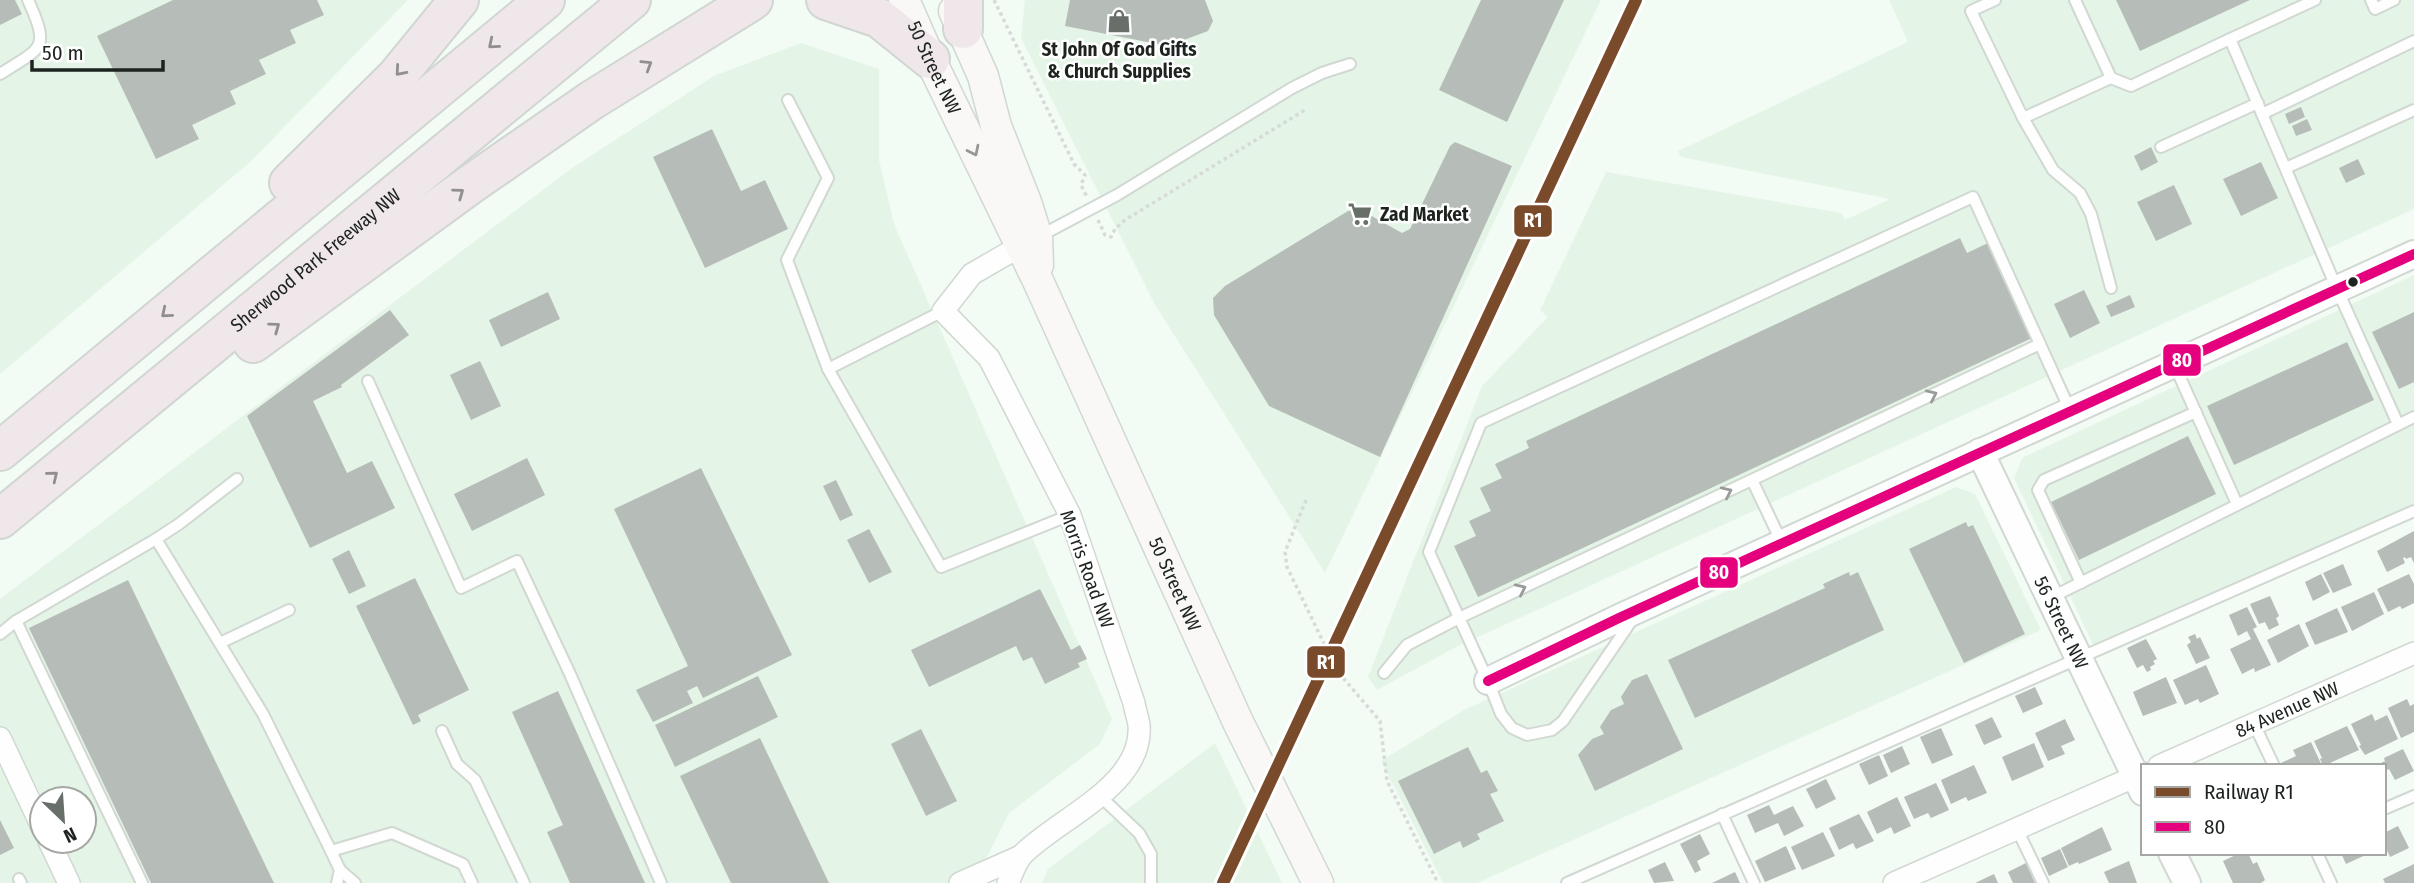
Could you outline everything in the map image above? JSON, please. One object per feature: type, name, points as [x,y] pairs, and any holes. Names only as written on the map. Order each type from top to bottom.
[{"type":"highway","points":[[205,281],[276,196],[396,77],[459,0]]},
{"type":"highway","points":[[0,450],[545,0]]},
{"type":"highway","name":"Sherwood Park Freeway NW","points":[[0,519],[631,0]]},
{"type":"highway","points":[[114,426],[171,403],[482,176],[592,100],[741,7],[780,0]]},
{"type":"highway","points":[[826,0],[879,18],[930,59]]},
{"type":"main road","name":"50 Street NW","points":[[904,0],[930,59],[1028,241]]},
{"type":"main road","name":"50 Street NW","points":[[958,10],[983,76],[996,127],[1026,202],[1028,241],[1039,283],[1238,722],[1318,883]]},
{"type":"street","points":[[943,312],[972,274],[1028,241]]},
{"type":"street","points":[[1488,681],[1782,543],[2414,254]]},
{"type":"street","name":"Morris Road NW","points":[[943,312],[989,358],[1070,515],[1130,690],[1139,726],[1136,749],[1125,771],[1021,856],[1008,883]]},
{"type":"street","name":"56 Street NW","points":[[1980,452],[2078,659],[2140,781]]},
{"type":"street","name":"84 Avenue NW","points":[[2164,764],[2414,653]]},
{"type":"street","points":[[0,738],[28,797]]},
{"type":"street","points":[[1894,883],[2017,828],[2140,781]]},
{"type":"street","points":[[55,855],[68,883]]},
{"type":"street","points":[[2173,855],[2187,883]]},
{"type":"street","points":[[960,883],[1021,856]]},
{"type":"lane","points":[[0,74],[31,55],[40,43],[41,30],[28,0]]},
{"type":"lane","points":[[1995,0],[1968,5],[2023,118],[2053,170],[2080,192],[2091,214],[2111,288]]},
{"type":"lane","points":[[2075,0],[2110,78],[2131,86],[2315,0]]},
{"type":"lane","points":[[2371,0],[2375,9],[2394,0]]},
{"type":"lane","points":[[2230,39],[2398,424]]},
{"type":"lane","points":[[2161,146],[2260,109],[2414,41]]},
{"type":"lane","points":[[1028,241],[1092,210],[1292,88],[1350,64]]},
{"type":"lane","points":[[2023,118],[2110,78]]},
{"type":"lane","points":[[788,100],[828,178],[787,260],[828,369],[941,567],[1070,515]]},
{"type":"lane","points":[[2286,169],[2414,110]]},
{"type":"lane","points":[[1640,609],[1563,721],[1552,730],[1527,735],[1512,728],[1501,714],[1429,552],[1481,423],[1973,197],[2070,411]]},
{"type":"lane","points":[[828,369],[943,312]]},
{"type":"lane","points":[[1384,673],[1407,645],[1459,618],[2040,344]]},
{"type":"lane","points":[[2174,363],[2237,504]]},
{"type":"lane","points":[[368,381],[461,587],[517,561],[570,674],[661,883]]},
{"type":"lane","points":[[2081,583],[2038,491],[2043,480],[2196,412]]},
{"type":"lane","points":[[2049,599],[2414,417]]},
{"type":"lane","points":[[0,634],[16,621],[179,524],[237,479]]},
{"type":"lane","points":[[1752,480],[1782,543]]},
{"type":"lane","points":[[1567,883],[2414,510]]},
{"type":"lane","points":[[156,539],[263,714],[340,870],[355,883]]},
{"type":"lane","points":[[220,643],[289,610]]},
{"type":"lane","points":[[16,621],[142,883]]},
{"type":"lane","points":[[2254,724],[2273,764]]},
{"type":"lane","points":[[442,731],[457,764],[475,780],[524,883]]},
{"type":"lane","points":[[1099,794],[1139,833],[1152,854],[1151,883]]},
{"type":"lane","points":[[2386,808],[2414,796]]},
{"type":"lane","points":[[1723,814],[1754,883]]},
{"type":"lane","points":[[2017,828],[2043,883]]},
{"type":"lane","points":[[331,851],[392,833],[463,864],[472,883]]},
{"type":"lane","points":[[2318,855],[2331,883]]},
{"type":"lane","points":[[337,883],[340,870]]},
{"type":"path","points":[[994,0],[1074,164],[1085,175],[1081,185],[1105,235],[1111,237],[1119,223],[1305,110]]},
{"type":"path","points":[[1306,500],[1285,552],[1287,567],[1329,654],[1344,678],[1380,721],[1387,782],[1438,883]]},
{"type":"shaded area","points":[[0,0],[408,0],[250,162],[0,374]]},
{"type":"shaded area","points":[[1025,0],[1601,0],[1325,573],[1154,303],[1021,38]]},
{"type":"shaded area","points":[[1889,0],[2414,0],[2414,209],[1456,647],[1377,690],[1368,677],[1482,386],[1548,317],[1540,310],[1606,172],[1841,213],[1845,220],[1890,199],[1681,157],[1678,151],[1908,42]]},
{"type":"shaded area","points":[[801,43],[879,69],[879,160],[894,224],[1112,719],[1100,744],[1009,813],[974,883],[0,883],[0,599],[572,168],[714,76]]},
{"type":"shaded area","points":[[2414,275],[2414,516],[2098,655],[2014,478],[2022,458]]},
{"type":"shaded area","points":[[1956,487],[1975,494],[2041,630],[1477,883],[1443,883],[1381,761],[1464,710]]},
{"type":"shaded area","points":[[1215,743],[1282,883],[1042,883],[1048,869]]},
{"type":"building","points":[[0,0],[15,0],[22,14],[0,25]]},
{"type":"building","points":[[173,0],[317,0],[324,15],[290,30],[296,43],[259,60],[266,74],[230,91],[236,104],[192,125],[199,139],[156,159],[97,36]]},
{"type":"building","points":[[1070,0],[1205,0],[1213,21],[1208,31],[1168,46],[1065,26]]},
{"type":"building","points":[[1481,0],[1564,0],[1507,122],[1439,90]]},
{"type":"building","points":[[2116,0],[2250,0],[2140,51]]},
{"type":"building","points":[[2301,107],[2305,117],[2289,124],[2285,114]]},
{"type":"building","points":[[2307,119],[2312,130],[2296,136],[2292,126]]},
{"type":"building","points":[[712,129],[741,191],[765,180],[788,229],[705,268],[653,157]]},
{"type":"building","points":[[1455,142],[1512,166],[1380,457],[1269,406],[1214,315],[1213,298],[1225,286],[1348,211],[1357,210],[1368,214],[1402,233],[1410,229],[1450,146]]},
{"type":"building","points":[[2151,147],[2158,162],[2141,171],[2134,156]]},
{"type":"building","points":[[2358,159],[2365,174],[2346,183],[2339,168]]},
{"type":"building","points":[[2261,162],[2278,198],[2241,216],[2223,179]]},
{"type":"building","points":[[2174,185],[2192,224],[2156,241],[2137,202]]},
{"type":"building","points":[[1960,238],[1967,253],[1988,243],[2032,338],[1478,597],[1454,546],[1476,536],[1469,521],[1491,511],[1480,488],[1502,478],[1495,464],[1529,448],[1526,441]]},
{"type":"building","points":[[2084,290],[2100,323],[2070,338],[2054,304]]},
{"type":"building","points":[[548,292],[560,319],[501,347],[489,320]]},
{"type":"building","points":[[2130,295],[2135,307],[2111,317],[2106,306]]},
{"type":"building","points":[[390,310],[409,335],[341,385],[342,387],[313,401],[347,473],[372,461],[395,508],[310,548],[247,416]]},
{"type":"building","points":[[2414,312],[2414,382],[2399,389],[2372,332]]},
{"type":"building","points":[[2347,342],[2374,400],[2234,465],[2207,406]]},
{"type":"building","points":[[480,361],[501,406],[471,420],[450,375]]},
{"type":"building","points":[[2188,436],[2216,494],[2079,560],[2051,502]]},
{"type":"building","points":[[527,458],[545,495],[472,531],[454,494]]},
{"type":"building","points":[[701,468],[792,655],[703,698],[697,686],[687,691],[693,703],[653,722],[636,690],[688,666],[614,509]]},
{"type":"building","points":[[836,480],[853,515],[840,521],[823,486]]},
{"type":"building","points":[[1966,522],[1968,527],[1973,525],[2025,634],[1964,663],[1909,549]]},
{"type":"building","points":[[869,529],[892,572],[869,583],[847,540]]},
{"type":"building","points":[[2414,531],[2414,563],[2411,557],[2405,557],[2405,563],[2387,572],[2377,551]]},
{"type":"building","points":[[349,550],[366,586],[349,594],[332,559]]},
{"type":"building","points":[[2343,564],[2352,585],[2333,593],[2323,573]]},
{"type":"building","points":[[1849,572],[1850,576],[1858,572],[1884,630],[1695,718],[1668,660],[1825,588],[1823,584]]},
{"type":"building","points":[[2321,574],[2330,592],[2313,601],[2305,582]]},
{"type":"building","points":[[2409,574],[2414,584],[2414,603],[2388,612],[2377,589]]},
{"type":"building","points":[[415,578],[469,690],[418,715],[421,721],[413,725],[356,606]]},
{"type":"building","points":[[128,580],[274,883],[151,883],[29,628]]},
{"type":"building","points":[[1040,589],[1071,650],[1080,645],[1087,659],[1078,663],[1080,667],[1045,684],[1032,657],[1023,661],[1016,646],[929,687],[911,650]]},
{"type":"building","points":[[2374,592],[2384,614],[2352,631],[2341,607]]},
{"type":"building","points":[[2270,596],[2279,616],[2276,618],[2279,625],[2269,630],[2265,622],[2259,624],[2250,604]]},
{"type":"building","points":[[2247,607],[2257,627],[2253,629],[2271,665],[2255,672],[2254,668],[2242,674],[2230,649],[2251,639],[2247,631],[2238,636],[2229,615]]},
{"type":"building","points":[[2337,608],[2348,632],[2315,645],[2305,623]]},
{"type":"building","points":[[2299,624],[2309,646],[2278,663],[2267,640]]},
{"type":"building","points":[[2195,634],[2197,639],[2200,637],[2210,658],[2196,664],[2187,645],[2191,642],[2188,637]]},
{"type":"building","points":[[2146,639],[2157,659],[2147,672],[2143,665],[2137,668],[2127,648]]},
{"type":"building","points":[[2206,665],[2219,694],[2200,703],[2198,699],[2185,705],[2173,680]]},
{"type":"building","points":[[1647,674],[1683,749],[1595,791],[1578,755],[1592,739],[1604,734],[1600,727],[1611,710],[1624,704],[1621,697],[1632,680]]},
{"type":"building","points":[[758,676],[778,717],[675,767],[655,725]]},
{"type":"building","points":[[2166,677],[2177,703],[2143,716],[2133,692]]},
{"type":"building","points":[[2035,687],[2043,704],[2023,713],[2015,696]]},
{"type":"building","points":[[558,691],[645,883],[570,883],[547,832],[563,825],[512,712]]},
{"type":"building","points":[[2407,699],[2410,706],[2414,704],[2414,732],[2401,738],[2388,708]]},
{"type":"building","points":[[2372,714],[2375,721],[2387,715],[2398,739],[2365,755],[2351,724]]},
{"type":"building","points":[[1992,717],[2002,737],[1984,745],[1975,725]]},
{"type":"building","points":[[2065,719],[2075,740],[2061,746],[2065,754],[2048,761],[2035,733]]},
{"type":"building","points":[[2347,726],[2359,750],[2322,764],[2314,741]]},
{"type":"building","points":[[1941,728],[1953,755],[1932,764],[1920,737]]},
{"type":"building","points":[[921,729],[957,801],[926,816],[891,744]]},
{"type":"building","points":[[760,738],[829,883],[731,883],[680,776]]},
{"type":"building","points":[[2311,742],[2321,764],[2282,764],[2296,756],[2293,750]]},
{"type":"building","points":[[2034,743],[2044,767],[2012,781],[2002,757]]},
{"type":"building","points":[[1902,746],[1910,764],[1891,773],[1883,755]]},
{"type":"building","points":[[1468,747],[1481,773],[1487,770],[1498,791],[1490,794],[1504,821],[1477,834],[1480,839],[1463,848],[1460,841],[1434,854],[1398,781]]},
{"type":"building","points":[[2403,749],[2414,771],[2395,780],[2389,769],[2386,770],[2386,764],[2379,764],[2385,761],[2384,758]]},
{"type":"building","points":[[1879,755],[1888,776],[1869,785],[1859,764]]},
{"type":"building","points":[[1974,765],[1987,793],[1968,801],[1966,797],[1951,804],[1941,780]]},
{"type":"building","points":[[1826,779],[1836,799],[1816,809],[1806,789]]},
{"type":"building","points":[[1936,783],[1949,810],[1931,818],[1928,813],[1914,819],[1904,797]]},
{"type":"building","points":[[1897,797],[1911,826],[1894,834],[1891,827],[1877,834],[1867,812]]},
{"type":"building","points":[[1769,805],[1774,815],[1793,806],[1804,826],[1784,836],[1778,823],[1755,833],[1747,815]]},
{"type":"building","points":[[1859,814],[1874,841],[1856,849],[1853,843],[1839,850],[1829,828]]},
{"type":"building","points":[[0,820],[14,848],[0,855]]},
{"type":"building","points":[[2398,826],[2409,848],[2390,857],[2386,848],[2386,832]]},
{"type":"building","points":[[2102,827],[2112,850],[2069,866],[2061,848]]},
{"type":"building","points":[[1823,832],[1835,856],[1802,870],[1791,847]]},
{"type":"building","points":[[1700,834],[1710,854],[1697,861],[1701,870],[1695,873],[1680,844]]},
{"type":"building","points":[[1786,846],[1796,869],[1765,882],[1755,861]]},
{"type":"building","points":[[2060,849],[2068,867],[2049,876],[2041,858]]},
{"type":"building","points":[[2236,855],[2249,855],[2253,864],[2257,862],[2265,880],[2261,883],[2233,883],[2223,861]]},
{"type":"building","points":[[2342,855],[2366,855],[2346,864]]},
{"type":"building","points":[[2129,861],[2137,883],[2109,883],[2104,872]]},
{"type":"building","points":[[1665,862],[1674,881],[1654,883],[1648,870]]},
{"type":"building","points":[[2026,863],[2035,883],[2013,883],[2008,872]]},
{"type":"building","points":[[2414,864],[2414,883],[2385,883],[2383,879]]},
{"type":"building","points":[[1735,872],[1740,883],[1712,883]]},
{"type":"building","points":[[1994,874],[1998,883],[1975,883]]},
{"type":"rail line","name":"R1","points":[[1223,883],[1636,0]]},
{"type":"transit line","name":"80","points":[[1488,681],[1619,618],[2414,254]]},
{"type":"place","name":"St John Of God Gifts & Church Supplies","points":[[1119,21]]},
{"type":"place","name":"Zad Market","points":[[1360,214]]}]
